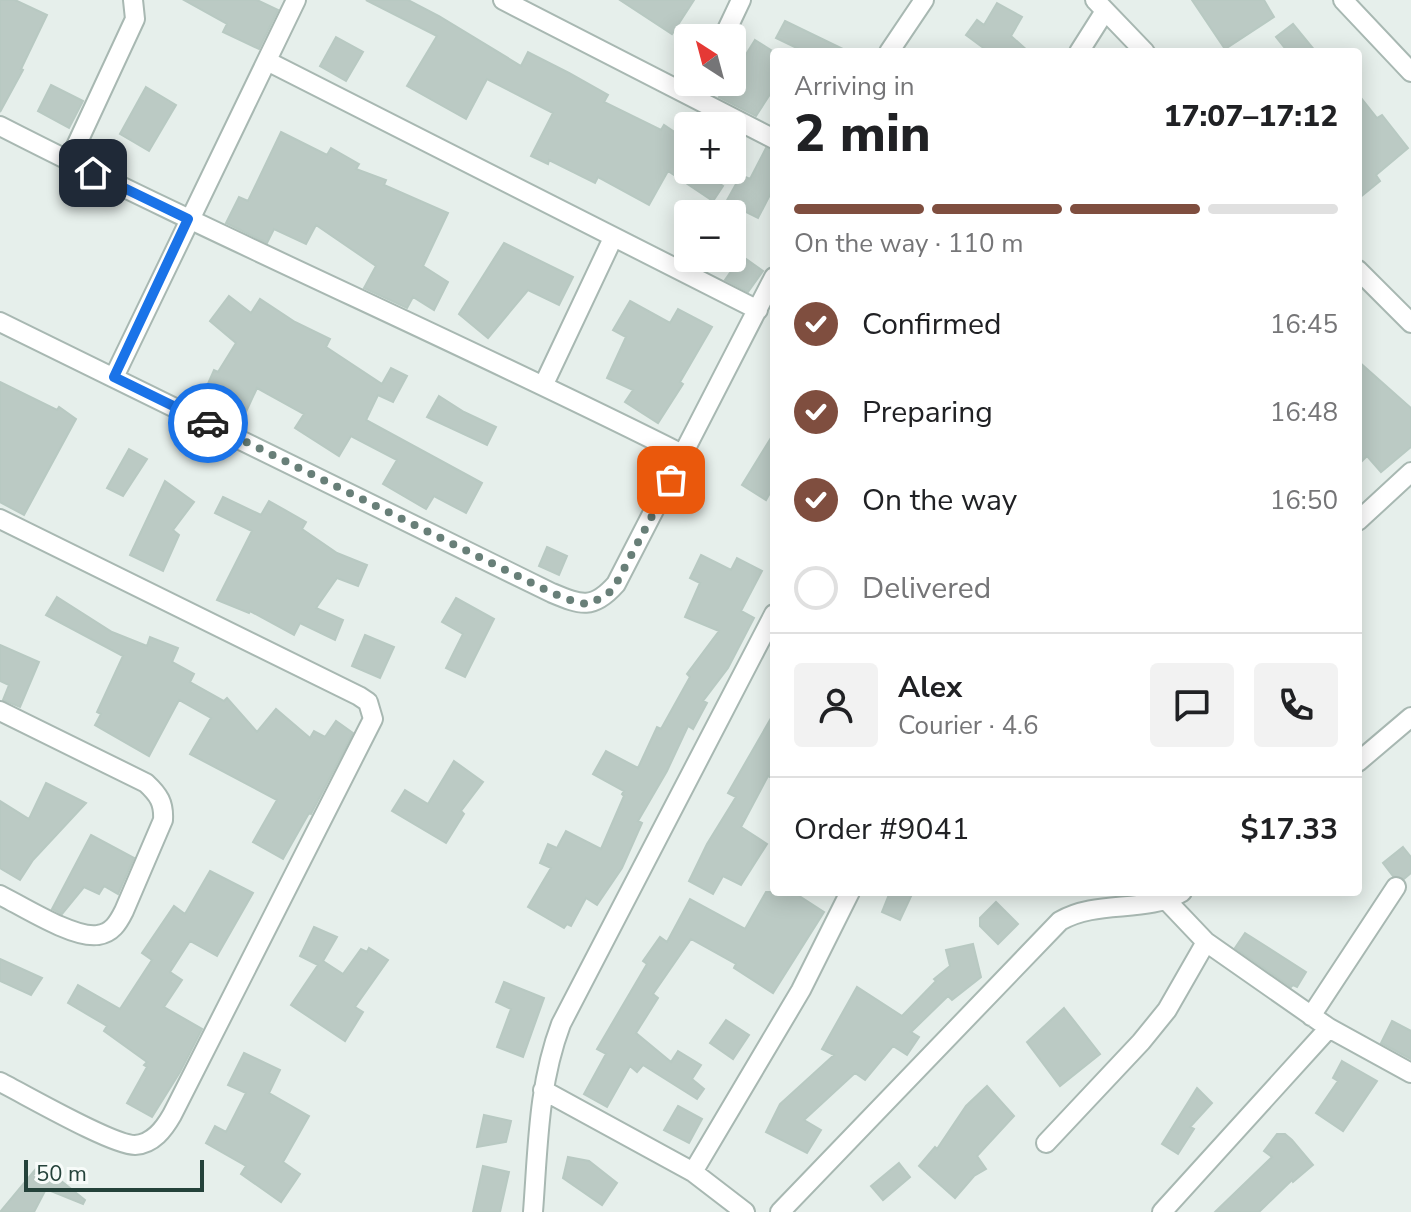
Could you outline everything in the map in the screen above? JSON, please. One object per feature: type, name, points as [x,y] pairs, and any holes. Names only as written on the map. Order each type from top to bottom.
[{"type":"street","points":[[69,161],[135,19],[133,0]]},
{"type":"street","points":[[114,377],[296,0]]},
{"type":"street","points":[[503,0],[674,79]]},
{"type":"street","points":[[730,24],[741,0]]},
{"type":"street","points":[[892,48],[924,0]]},
{"type":"street","points":[[1343,0],[1411,72]]},
{"type":"street","points":[[1081,48],[1100,6],[1141,48]]},
{"type":"street","points":[[267,61],[758,310]]},
{"type":"street","points":[[707,96],[770,136]]},
{"type":"street","points":[[0,126],[188,219],[544,384],[684,455]]},
{"type":"street","points":[[544,384],[613,238]]},
{"type":"street","points":[[1362,274],[1411,323]]},
{"type":"street","points":[[0,322],[552,593],[589,604],[616,584],[770,285]]},
{"type":"street","points":[[1362,517],[1411,472]]},
{"type":"street","points":[[0,519],[359,696],[368,702],[373,719],[172,1115],[157,1136],[133,1145],[109,1137],[0,1082]]},
{"type":"street","points":[[533,1212],[546,1067],[561,1024],[770,622]]},
{"type":"street","points":[[0,711],[146,783],[164,809],[163,820],[135,885],[117,924],[111,930],[100,935],[80,933],[0,895]]},
{"type":"street","points":[[1362,759],[1411,717]]},
{"type":"street","points":[[1311,1016],[1396,887]]},
{"type":"street","points":[[693,1172],[801,990],[848,896]]},
{"type":"street","points":[[780,1212],[1060,921],[1083,911],[1175,896],[1206,942],[1329,1028],[1411,1073]]},
{"type":"street","points":[[1046,1143],[1167,1010],[1206,942]]},
{"type":"street","points":[[1162,1212],[1329,1028]]},
{"type":"street","points":[[543,1090],[693,1172],[745,1212]]},
{"type":"building","points":[[0,0],[15,0],[47,15],[0,112]]},
{"type":"building","points":[[184,0],[257,0],[278,10],[259,49],[223,32],[227,24]]},
{"type":"building","points":[[366,0],[408,0],[521,66],[528,52],[608,95],[604,102],[661,130],[664,125],[674,132],[674,175],[668,171],[649,205],[598,177],[595,183],[549,160],[548,164],[531,156],[553,113],[487,79],[466,119],[407,86],[437,36]]},
{"type":"building","points":[[620,0],[694,0],[678,24],[674,24],[672,34]]},
{"type":"building","points":[[1192,0],[1264,0],[1274,17],[1224,48]]},
{"type":"building","points":[[997,3],[1022,17],[1011,36],[1024,48],[984,48],[966,35],[977,20],[984,25]]},
{"type":"building","points":[[785,21],[841,48],[797,48],[776,38]]},
{"type":"building","points":[[1293,24],[1313,48],[1285,48],[1276,37]]},
{"type":"building","points":[[336,37],[363,52],[346,81],[320,66]]},
{"type":"building","points":[[755,40],[770,49],[770,94],[756,116],[719,97],[746,96],[746,54]]},
{"type":"building","points":[[51,85],[83,101],[69,128],[38,111]]},
{"type":"building","points":[[146,87],[176,105],[149,151],[120,134]]},
{"type":"building","points":[[1362,99],[1377,118],[1382,115],[1408,148],[1376,175],[1380,181],[1362,196]]},
{"type":"building","points":[[281,132],[327,155],[331,148],[359,164],[356,169],[386,180],[384,185],[448,213],[423,266],[448,282],[434,310],[413,297],[407,308],[364,288],[376,266],[316,225],[306,244],[274,229],[267,243],[226,223],[239,197],[248,201]]},
{"type":"building","points":[[766,148],[770,150],[770,195],[758,218],[746,212],[746,200],[727,200],[736,184],[746,184],[746,177],[750,179]]},
{"type":"building","points":[[688,184],[723,186],[712,200]]},
{"type":"building","points":[[504,243],[573,277],[559,305],[528,290],[488,338],[459,314]]},
{"type":"building","points":[[746,259],[763,271],[748,292],[725,280],[731,272],[746,272]]},
{"type":"building","points":[[229,296],[251,313],[260,299],[295,322],[330,339],[326,347],[382,384],[391,368],[407,376],[393,402],[378,395],[366,420],[482,483],[466,513],[434,496],[426,509],[383,484],[397,460],[351,436],[339,456],[295,428],[304,414],[257,388],[245,414],[203,395],[214,370],[218,372],[236,343],[210,321]]},
{"type":"building","points":[[630,301],[670,323],[678,309],[712,327],[680,382],[683,384],[658,423],[625,402],[633,390],[607,378],[626,337],[613,330]]},
{"type":"building","points":[[1362,365],[1411,408],[1411,447],[1381,472],[1367,456],[1362,461]]},
{"type":"building","points":[[0,382],[57,410],[59,407],[76,419],[24,515],[0,502]]},
{"type":"building","points":[[439,396],[496,427],[487,445],[427,417]]},
{"type":"building","points":[[770,440],[770,493],[766,500],[742,485]]},
{"type":"building","points":[[129,449],[147,459],[123,496],[107,488]]},
{"type":"building","points":[[165,481],[194,502],[173,530],[179,535],[163,571],[130,555]]},
{"type":"building","points":[[223,497],[261,515],[269,501],[306,522],[302,529],[337,553],[367,565],[358,586],[337,578],[316,608],[343,620],[335,640],[300,623],[294,635],[250,611],[217,600],[252,531],[215,513]]},
{"type":"building","points":[[547,547],[567,556],[559,575],[539,566]]},
{"type":"building","points":[[701,555],[731,570],[737,558],[762,571],[741,611],[754,618],[728,668],[703,701],[707,703],[693,729],[688,726],[638,821],[642,823],[622,868],[597,905],[586,898],[571,926],[567,924],[564,928],[528,907],[551,868],[540,863],[548,844],[557,848],[566,831],[601,849],[624,791],[593,774],[606,751],[638,768],[657,727],[661,729],[690,677],[687,674],[719,631],[685,617],[700,583],[690,578]]},
{"type":"building","points":[[57,597],[112,632],[147,646],[150,637],[178,648],[172,662],[194,674],[190,682],[224,701],[227,698],[257,732],[276,709],[310,738],[314,731],[325,737],[336,721],[353,733],[311,814],[283,859],[253,842],[277,800],[190,754],[211,718],[179,700],[149,756],[95,725],[101,714],[97,712],[123,656],[46,615]]},
{"type":"building","points":[[456,598],[494,619],[465,677],[446,668],[463,634],[442,622]]},
{"type":"building","points":[[365,635],[394,647],[380,678],[352,666]]},
{"type":"building","points":[[0,645],[39,662],[20,707],[3,700],[9,685],[0,681]]},
{"type":"building","points":[[770,720],[770,777],[741,827],[767,844],[741,885],[723,876],[713,894],[689,881],[736,797],[728,793]]},
{"type":"building","points":[[454,761],[483,782],[461,811],[464,814],[446,843],[392,811],[405,790],[428,804]]},
{"type":"building","points":[[46,783],[86,803],[33,860],[20,880],[0,868],[0,801],[29,819]]},
{"type":"building","points":[[91,835],[134,858],[118,894],[104,886],[99,894],[84,887],[62,914],[52,909]]},
{"type":"building","points":[[1403,847],[1411,857],[1411,873],[1404,879],[1393,876],[1383,863]]},
{"type":"building","points":[[210,871],[253,893],[217,956],[190,941],[170,972],[182,980],[164,1007],[202,1029],[152,1117],[127,1103],[147,1062],[104,1031],[107,1026],[68,1003],[78,985],[120,1009],[152,960],[142,953],[174,906],[185,914]]},
{"type":"building","points":[[766,892],[770,892],[770,896],[799,896],[824,912],[773,993],[734,968],[736,964],[691,939],[653,994],[658,998],[636,1033],[671,1062],[678,1051],[701,1065],[692,1079],[704,1089],[697,1099],[643,1065],[637,1072],[630,1066],[607,1107],[584,1094],[606,1054],[597,1049],[647,964],[643,961],[660,937],[667,942],[690,899],[745,929]]},
{"type":"building","points":[[888,896],[911,896],[900,920],[882,912]]},
{"type":"building","points":[[996,902],[1018,924],[998,944],[980,926],[980,918]]},
{"type":"building","points":[[314,927],[337,937],[323,961],[343,974],[361,949],[367,952],[369,948],[388,960],[355,1007],[363,1012],[345,1041],[291,1005],[318,965],[300,956]]},
{"type":"building","points":[[1245,933],[1306,972],[1297,987],[1291,987],[1235,948]]},
{"type":"building","points":[[973,944],[981,977],[952,1000],[948,996],[911,1032],[919,1037],[907,1055],[893,1046],[865,1080],[855,1073],[804,1120],[821,1130],[807,1153],[766,1132],[780,1104],[834,1055],[822,1049],[857,987],[902,1016],[936,981],[934,979],[950,966],[946,950]]},
{"type":"building","points":[[0,959],[42,978],[31,995],[0,981]]},
{"type":"building","points":[[504,982],[544,998],[523,1057],[497,1047],[511,1009],[496,1002]]},
{"type":"building","points":[[1064,1008],[1100,1054],[1060,1086],[1027,1042]]},
{"type":"building","points":[[726,1020],[749,1035],[733,1059],[710,1043]]},
{"type":"building","points":[[1392,1021],[1411,1031],[1411,1059],[1381,1043]]},
{"type":"building","points":[[244,1053],[280,1070],[269,1093],[309,1116],[283,1162],[300,1174],[281,1202],[241,1174],[246,1166],[206,1143],[215,1126],[226,1132],[246,1093],[228,1085]]},
{"type":"building","points":[[1342,1061],[1377,1081],[1343,1131],[1316,1113],[1338,1081],[1333,1078]]},
{"type":"building","points":[[987,1086],[1014,1116],[977,1156],[986,1169],[974,1176],[955,1198],[919,1166],[935,1147],[937,1149],[966,1106]]},
{"type":"building","points":[[1197,1088],[1212,1103],[1190,1127],[1194,1129],[1178,1154],[1162,1144]]},
{"type":"building","points":[[678,1106],[702,1119],[689,1143],[664,1130]]},
{"type":"building","points":[[484,1115],[511,1121],[506,1142],[477,1147]]},
{"type":"building","points":[[1277,1134],[1285,1134],[1292,1140],[1313,1165],[1292,1180],[1259,1212],[1215,1212],[1272,1157],[1264,1151]]},
{"type":"building","points":[[568,1157],[589,1161],[617,1183],[602,1205],[563,1178]]},
{"type":"building","points":[[899,1163],[910,1177],[883,1200],[871,1186]]},
{"type":"building","points":[[40,1164],[85,1200],[83,1204],[46,1189],[34,1212],[0,1212]]},
{"type":"building","points":[[483,1166],[509,1172],[500,1212],[473,1212]]},
{"type":"way so far","points":[[208,423],[578,603],[589,604],[598,600],[616,584],[671,480]]},
{"type":"route","points":[[93,173],[188,219],[114,377],[208,423]]}]
